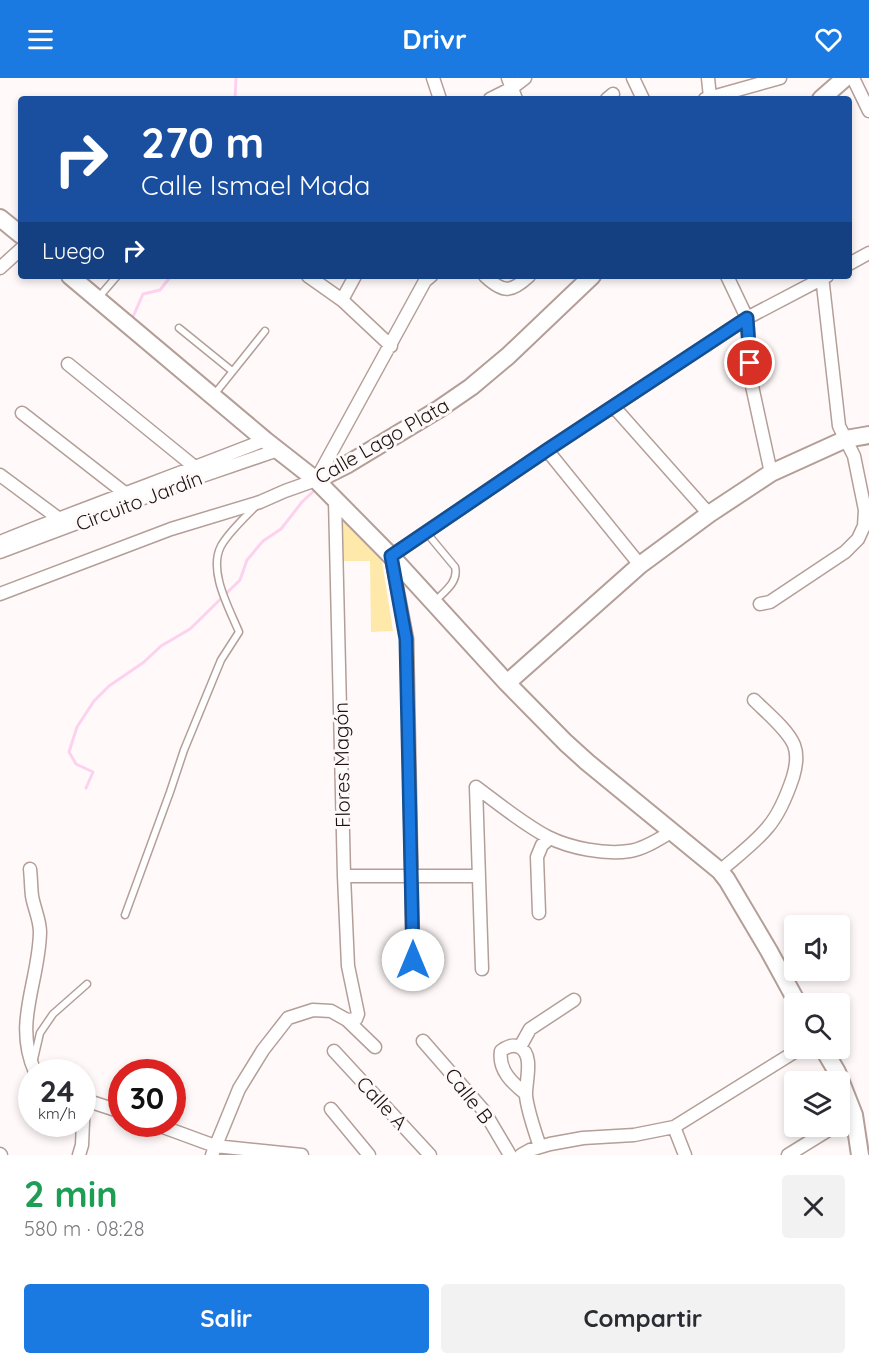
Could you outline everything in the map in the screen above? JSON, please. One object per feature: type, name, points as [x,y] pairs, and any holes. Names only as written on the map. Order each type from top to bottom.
[{"type":"street","points":[[433,78],[439,96]]},
{"type":"street","points":[[496,96],[525,78]]},
{"type":"street","points":[[633,78],[642,96]]},
{"type":"street","points":[[707,96],[708,78]]},
{"type":"street","points":[[714,96],[780,78]]},
{"type":"street","points":[[824,96],[845,78]]},
{"type":"street","points":[[853,78],[869,111]]},
{"type":"street","points":[[0,218],[18,233]]},
{"type":"street","points":[[0,268],[18,252]]},
{"type":"street","points":[[852,262],[869,253]]},
{"type":"street","points":[[74,279],[316,480],[391,556],[507,684],[587,762],[720,871],[727,879],[792,993]]},
{"type":"street","points":[[312,279],[342,300],[391,346]]},
{"type":"street","points":[[342,300],[353,279]]},
{"type":"street","points":[[316,480],[391,346],[424,279]]},
{"type":"street","points":[[488,279],[502,289],[510,289],[526,279]]},
{"type":"street","name":"Calle Lago Plata","points":[[0,594],[171,529],[260,502],[316,480],[348,464],[439,410],[471,387],[508,356],[589,279]]},
{"type":"street","points":[[728,279],[747,318],[752,386],[771,473]]},
{"type":"street","points":[[391,556],[747,318],[820,279]]},
{"type":"street","points":[[760,604],[770,602],[845,552],[858,539],[864,526],[865,510],[855,456],[839,426],[836,410],[824,279]]},
{"type":"street","points":[[68,364],[199,472]]},
{"type":"street","points":[[614,406],[709,514]]},
{"type":"street","points":[[22,413],[126,494]]},
{"type":"street","points":[[507,684],[640,565],[709,514],[771,473],[846,440],[869,435]]},
{"type":"street","name":"Circuito Jardín","points":[[0,552],[272,445]]},
{"type":"street","points":[[547,450],[640,565]]},
{"type":"street","name":"Circuito Jardín","points":[[0,542],[126,494],[199,472]]},
{"type":"street","points":[[0,475],[58,518]]},
{"type":"street","name":"Flores Magón","points":[[335,500],[348,966],[358,1014],[356,1019],[347,1020]]},
{"type":"street","points":[[391,556],[406,639],[413,960]]},
{"type":"street","points":[[720,871],[767,828],[778,813],[795,771],[797,756],[794,745],[787,734],[754,700]]},
{"type":"street","points":[[482,969],[476,787],[550,838],[584,849],[608,853],[631,851],[671,832]]},
{"type":"street","points":[[539,913],[537,857],[542,844],[550,838]]},
{"type":"street","points":[[30,869],[32,897],[40,929],[26,1023],[26,1044],[31,1059]]},
{"type":"street","points":[[344,876],[478,876]]},
{"type":"street","points":[[520,1047],[530,1029],[574,1000]]},
{"type":"street","points":[[214,1151],[239,1089],[263,1050],[288,1018],[313,1010],[331,1011],[347,1020],[375,1047]]},
{"type":"street","name":"Calle B","points":[[423,1041],[484,1112],[510,1155]]},
{"type":"street","points":[[526,1094],[504,1071],[500,1059],[501,1051],[507,1047],[520,1047],[525,1051],[529,1070],[526,1094],[540,1147]]},
{"type":"street","name":"Calle A","points":[[334,1051],[430,1155]]},
{"type":"street","points":[[521,1155],[540,1147],[583,1138],[634,1136],[674,1127],[784,1059]]},
{"type":"street","points":[[830,1059],[837,1072],[855,1124],[860,1155]]},
{"type":"street","points":[[331,1109],[369,1155]]},
{"type":"street","points":[[674,1127],[685,1155]]},
{"type":"street","points":[[78,1155],[82,1137]]},
{"type":"street","points":[[184,1137],[214,1151],[302,1155]]},
{"type":"street","points":[[788,1155],[817,1137]]},
{"type":"lane","points":[[97,299],[114,279]]},
{"type":"lane","points":[[179,328],[232,371]]},
{"type":"lane","points":[[213,396],[265,331]]},
{"type":"lane","points":[[125,915],[184,750],[221,660],[239,632],[225,600],[218,576],[217,563],[221,547],[260,502]]},
{"type":"lane","points":[[426,532],[455,567],[456,573],[455,579],[433,603]]},
{"type":"lane","points":[[36,1059],[40,1033],[52,1014],[87,984]]},
{"type":"shaded area","points":[[340,518],[356,528],[382,561],[393,631],[371,632],[370,561],[341,561]]},
{"type":"waterway","points":[[235,96],[236,78]]},
{"type":"waterway","points":[[132,319],[143,294],[160,290],[169,279]]},
{"type":"waterway","points":[[86,788],[93,772],[76,764],[69,752],[77,727],[94,701],[109,686],[144,662],[161,646],[190,629],[240,580],[247,560],[263,541],[281,529],[302,502],[317,488]]},
{"type":"route","points":[[413,960],[406,639],[391,556],[747,318],[750,363]]}]
